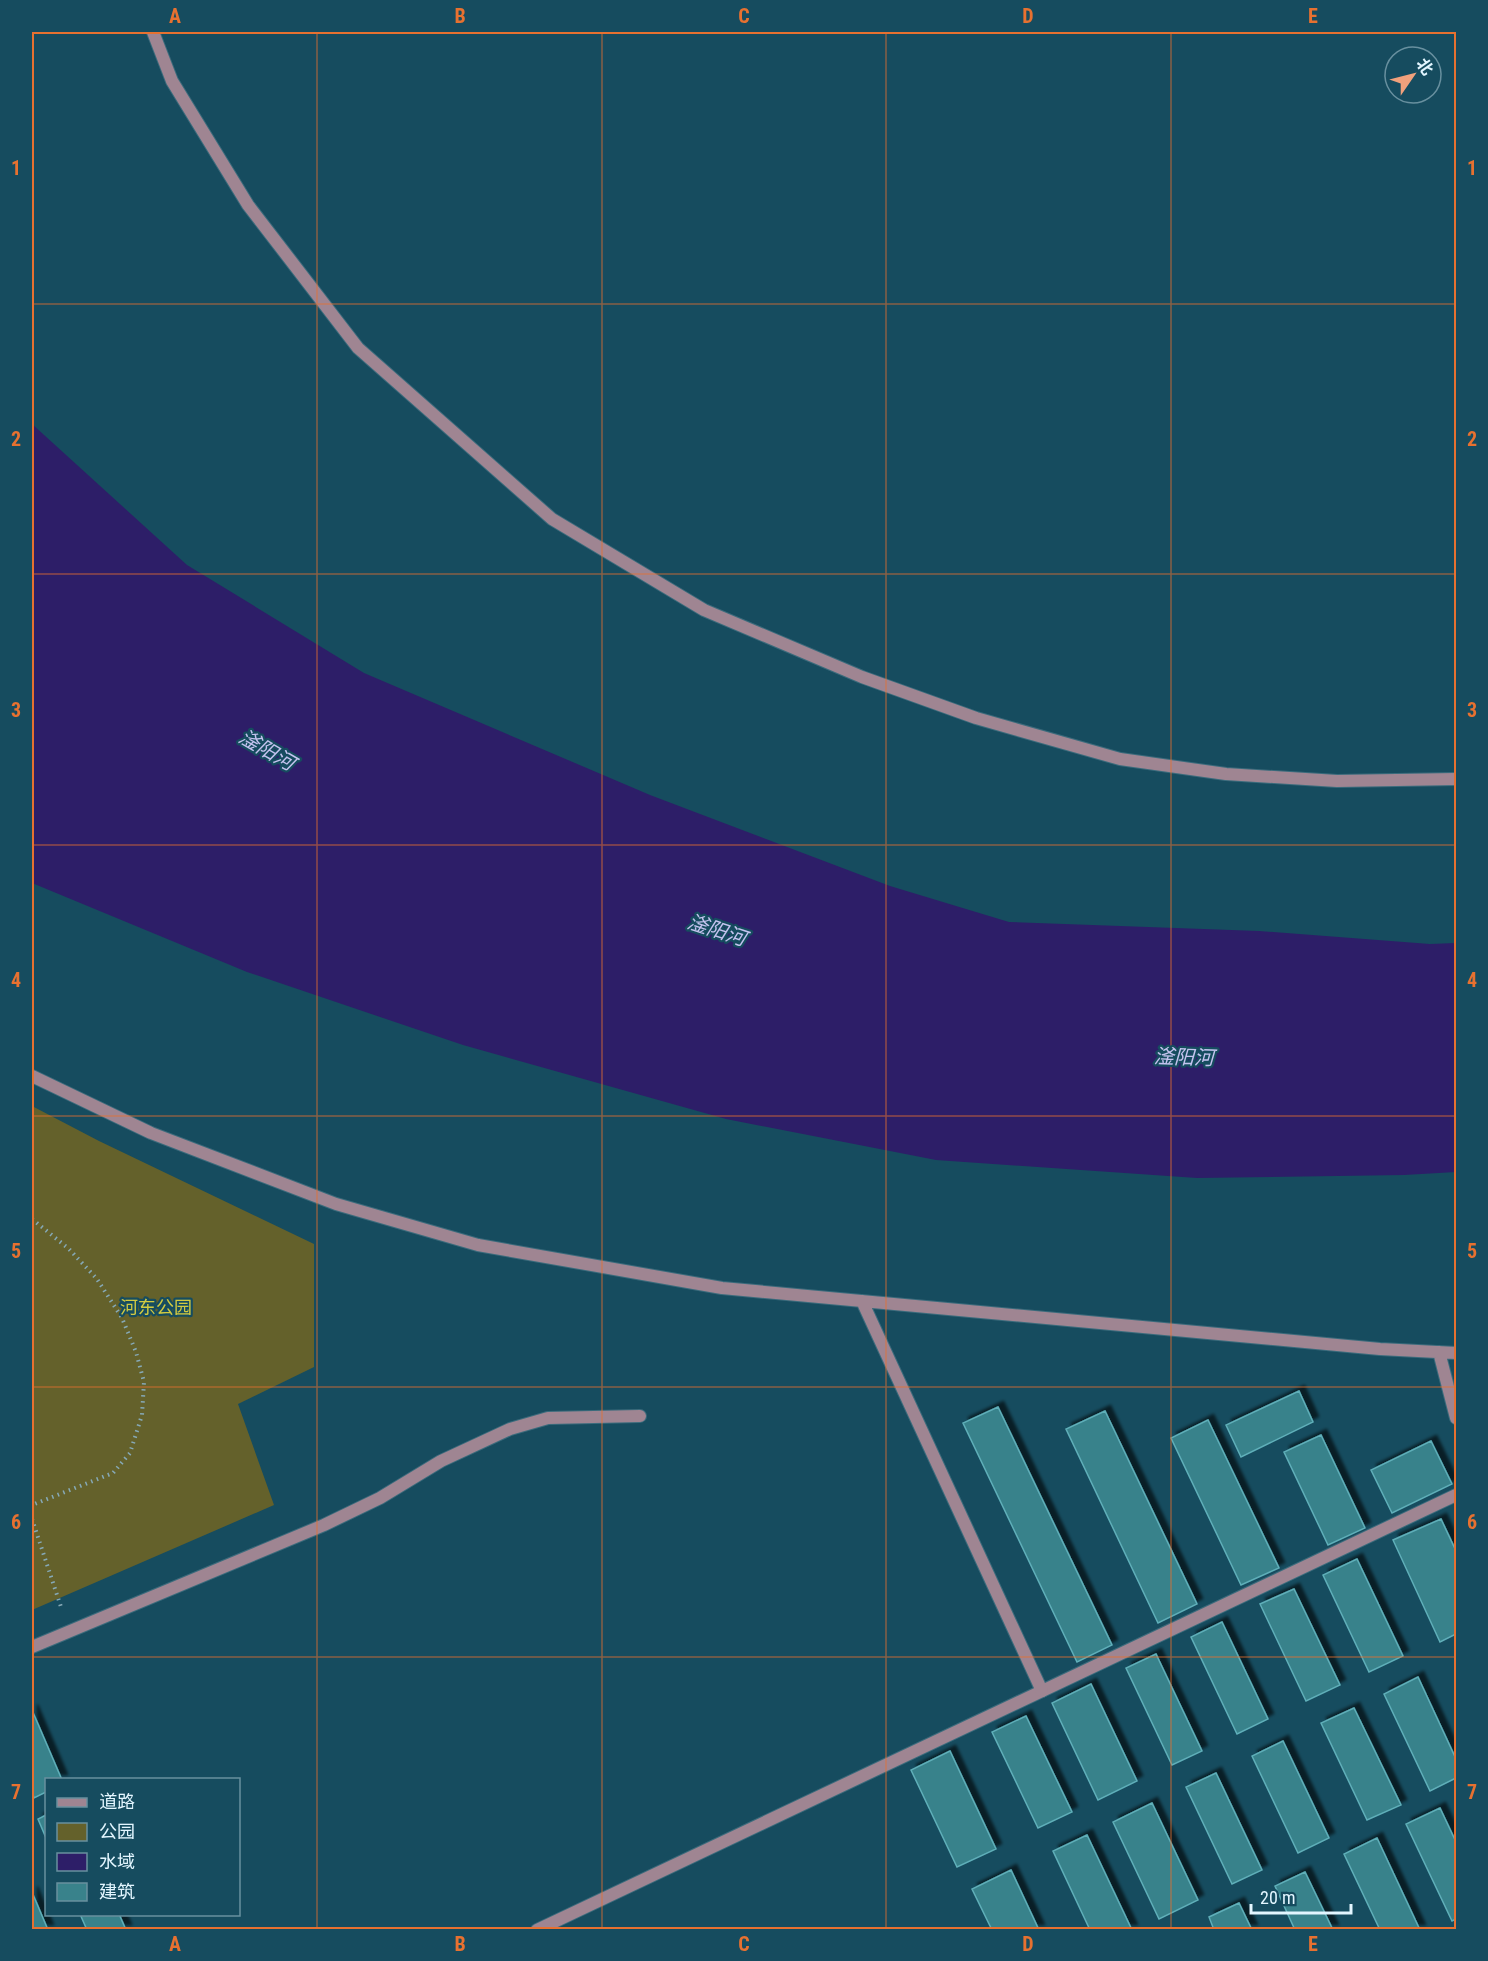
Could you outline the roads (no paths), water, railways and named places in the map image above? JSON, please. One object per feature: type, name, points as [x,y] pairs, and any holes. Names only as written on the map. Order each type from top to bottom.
[{"type":"street","points":[[153,32],[172,81],[248,204],[358,348],[552,519],[704,610],[862,677],[976,717],[1120,759],[1226,774],[1337,781],[1456,779]]},
{"type":"street","points":[[32,1076],[151,1133],[336,1204],[478,1245],[722,1288],[1380,1349],[1456,1353]]},
{"type":"street","points":[[862,1300],[1042,1692]]},
{"type":"street","points":[[1439,1352],[1456,1418]]},
{"type":"street","points":[[32,1647],[324,1526],[380,1498],[441,1461],[510,1429],[548,1418],[640,1416]]},
{"type":"street","points":[[537,1929],[1456,1495]]},
{"type":"water","name":"滏阳河","points":[[32,424],[187,565],[364,673],[650,795],[890,886],[1009,922],[1259,931],[1430,944],[1456,943],[1456,1172],[1197,1178],[936,1160],[726,1119],[463,1045],[247,972],[32,883]]},
{"type":"park label","name":"河东公园","points":[[156,1308]]}]
